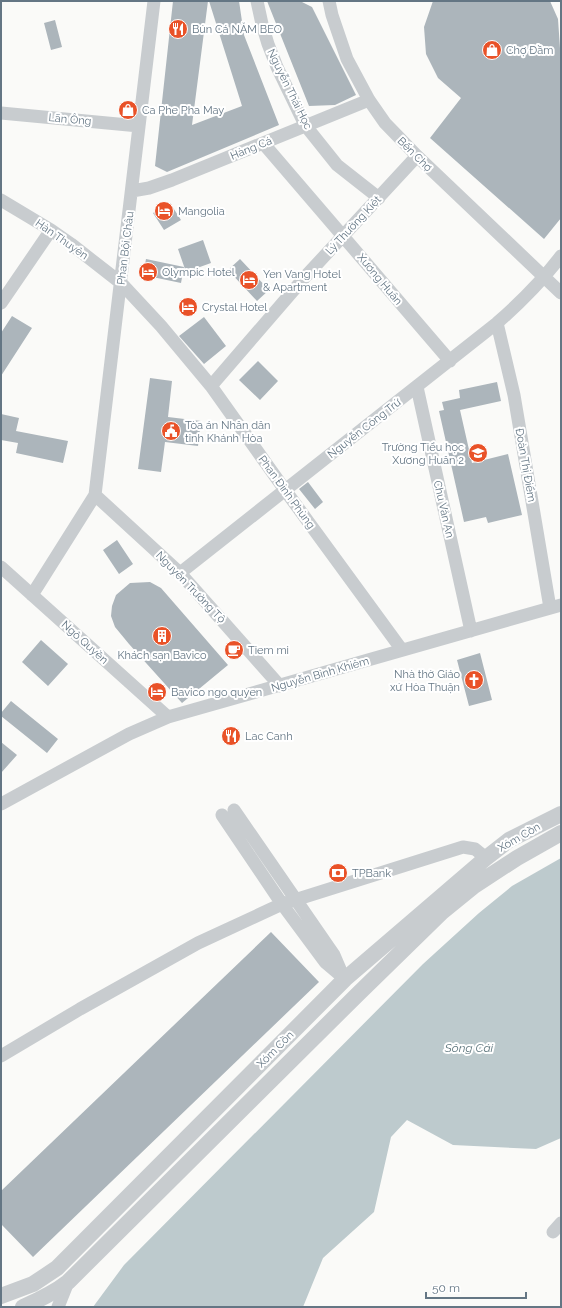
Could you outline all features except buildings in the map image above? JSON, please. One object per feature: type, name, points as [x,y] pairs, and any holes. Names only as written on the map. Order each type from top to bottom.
[{"type":"street","name":"Phan Bội Châu","points":[[95,495],[154,1]]},
{"type":"street","name":"Nguyễn Thái Học","points":[[257,1],[268,44],[277,67],[305,125],[337,165],[379,198]]},
{"type":"street","name":"Bến Chợ","points":[[329,1],[332,15],[347,58],[368,100],[385,122],[417,156],[561,293]]},
{"type":"street","name":"Hàng Cá","points":[[132,191],[148,188],[172,180],[368,100]]},
{"type":"street","name":"Lãn Ông","points":[[1,113],[139,126]]},
{"type":"street","name":"Xương Huân","points":[[262,143],[450,361]]},
{"type":"street","name":"Lý Thường Kiệt","points":[[211,386],[305,277],[417,156]]},
{"type":"street","name":"Hàn Thuyên","points":[[1,200],[51,230],[121,283]]},
{"type":"street","points":[[1,303],[51,230]]},
{"type":"street","name":"Nguyễn Công Trứ","points":[[180,573],[497,323],[521,302],[561,256]]},
{"type":"street","name":"Phan Đình Phùng","points":[[121,283],[161,326],[211,386],[402,650]]},
{"type":"street","name":"Đoàn Thị Điểm","points":[[497,323],[514,394],[556,607]]},
{"type":"street","name":"Chu Văn An","points":[[417,387],[471,631]]},
{"type":"street","points":[[32,595],[95,495]]},
{"type":"street","name":"Nguyễn Trường Tộ","points":[[95,495],[180,573],[280,686]]},
{"type":"street","name":"Ngô Quyền","points":[[1,568],[168,718]]},
{"type":"street","name":"Nguyễn Bình Khiêm","points":[[1,804],[129,734],[168,718],[556,607]]},
{"type":"street","points":[[345,979],[334,955],[295,899],[228,813],[282,904],[325,962],[345,979],[358,994]]},
{"type":"street","name":"Xóm Cồn","points":[[1,1296],[33,1284],[57,1268],[345,979],[509,840],[561,814]]},
{"type":"street","name":"Xóm Cồn","points":[[23,1307],[55,1292],[68,1282],[442,912],[474,886],[517,858],[561,833]]},
{"type":"street","points":[[1,1056],[80,1009],[198,943],[282,904],[463,847],[475,849],[486,858]]},
{"type":"street","points":[[57,1268],[68,1282],[58,1307]]},
{"type":"water","name":"Sông Cái","points":[[561,858],[561,1138],[536,1149],[453,1145],[407,1120],[391,1137],[374,1212],[323,1258],[303,1307],[93,1307],[124,1265],[423,964],[479,913],[512,886]]},
{"type":"place","name":"Bún Cá NĂM BEO","points":[[178,29]]},
{"type":"place","name":"Chợ Đầm","points":[[492,50]]},
{"type":"place","name":"Ca Phe Pha May","points":[[128,110]]},
{"type":"place","name":"Mangolia","points":[[164,211]]},
{"type":"place","name":"Olympic Hotel","points":[[148,272]]},
{"type":"place","name":"Yen Vang Hotel & Apartment","points":[[249,280]]},
{"type":"place","name":"Crystal Hotel","points":[[188,307]]},
{"type":"place","name":"Tòa án Nhân dân tỉnh Khánh Hòa","points":[[171,431]]},
{"type":"place","name":"Trường Tiểu học Xương Huân 2","points":[[478,453]]},
{"type":"place","name":"Khách sạn Bavico","points":[[162,636]]},
{"type":"place","name":"Tiem mi","points":[[234,650]]},
{"type":"place","name":"Nhà thờ Giáo xứ Hòa Thuận","points":[[474,680]]},
{"type":"place","name":"Bavico ngo quyen","points":[[157,692]]},
{"type":"place","name":"Lac Canh","points":[[231,736]]},
{"type":"place","name":"TPBank","points":[[338,873]]}]
